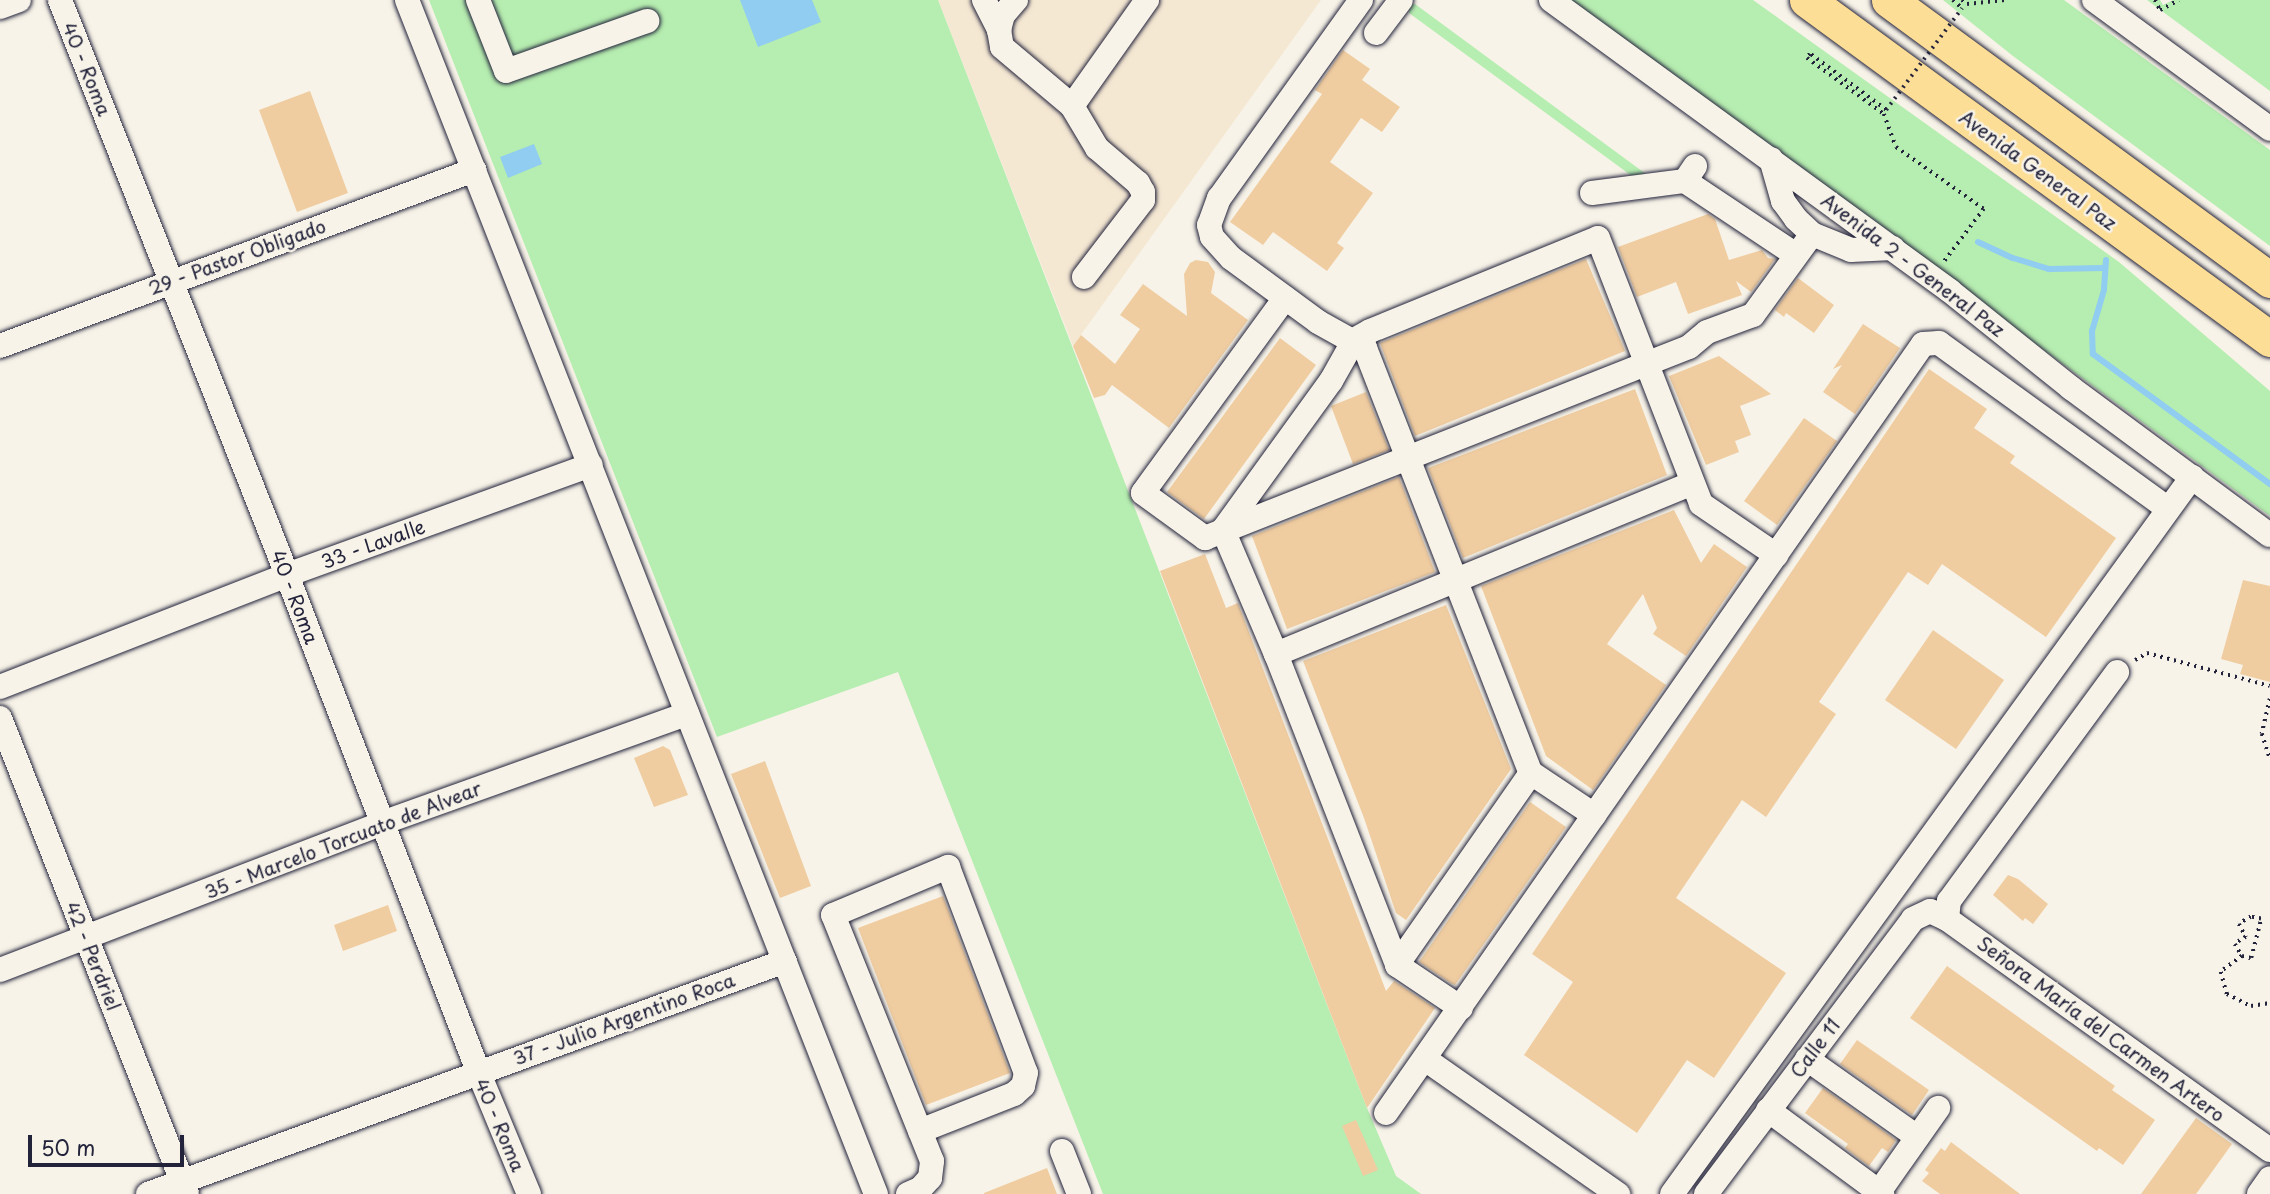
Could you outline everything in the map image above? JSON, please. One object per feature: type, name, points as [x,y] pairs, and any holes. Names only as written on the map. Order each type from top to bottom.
[{"type":"highway","name":"Avenida General Paz","points":[[1807,0],[2270,339]]},
{"type":"highway","points":[[1900,6],[2270,280]]},
{"type":"highway","points":[[2192,282],[2270,366]]},
{"type":"street","points":[[0,7],[19,0]]},
{"type":"street","name":"40 - Roma","points":[[60,0],[528,1194]]},
{"type":"street","points":[[407,0],[876,1194]]},
{"type":"street","points":[[478,0],[506,71],[647,21]]},
{"type":"street","points":[[984,0],[999,30],[1002,47],[1072,106],[1097,148],[1143,192],[1143,200],[1084,277]]},
{"type":"street","points":[[999,30],[1003,15],[1016,0]]},
{"type":"street","points":[[1072,106],[1147,0]]},
{"type":"street","points":[[1361,0],[1211,213],[1209,225],[1220,248],[1318,322],[1365,348],[1455,583],[1524,749],[1531,773],[1594,815]]},
{"type":"street","points":[[1376,33],[1401,0]]},
{"type":"street","points":[[2094,0],[2270,129]]},
{"type":"street","name":"Avenida 2 - General Paz","points":[[1555,2],[1893,248],[2071,388],[2270,535]]},
{"type":"street","points":[[1771,159],[1775,181],[1783,201],[1796,219],[1812,234],[1851,250],[1893,248]]},
{"type":"street","name":"29 - Pastor Obligado","points":[[0,346],[474,170]]},
{"type":"street","points":[[1592,193],[1690,174],[1796,256]]},
{"type":"street","points":[[1285,298],[1143,493],[1205,538],[1647,365],[1689,347],[1707,332],[1753,315],[1812,234]]},
{"type":"street","points":[[1223,530],[1331,381],[1354,340],[1598,238],[1701,503],[1776,555]]},
{"type":"street","points":[[1386,1113],[1923,344],[1939,343],[2167,508]]},
{"type":"street","points":[[2047,421],[2071,388]]},
{"type":"street","name":"33 - Lavalle","points":[[0,687],[287,576],[591,465]]},
{"type":"street","points":[[1672,1194],[2192,477]]},
{"type":"street","points":[[1276,654],[1455,583],[1692,483]]},
{"type":"street","points":[[1223,530],[1276,654],[1397,965],[1461,1008]]},
{"type":"street","points":[[1939,915],[2118,672]]},
{"type":"street","name":"35 - Marcelo Torcuato de Alvear","points":[[0,970],[382,823],[687,714]]},
{"type":"street","name":"42 - Perdriel","points":[[0,718],[184,1188]]},
{"type":"street","points":[[1397,965],[1531,773]]},
{"type":"street","points":[[908,1194],[920,1189],[930,1178],[932,1161],[833,915],[948,867],[1026,1073],[1023,1086],[1014,1094],[920,1131]]},
{"type":"street","name":"Calle 11","points":[[1706,1194],[1913,919],[1939,915]]},
{"type":"street","name":"Señora María del Carmen Artero","points":[[1939,915],[2270,1150]]},
{"type":"street","name":"37 - Julio Argentino Roca","points":[[148,1194],[184,1188],[478,1071],[785,961]]},
{"type":"street","points":[[1425,1059],[1618,1194]]},
{"type":"street","points":[[1807,1059],[1917,1138]]},
{"type":"street","points":[[1768,1110],[1850,1185],[1880,1193],[1937,1108]]},
{"type":"street","points":[[1062,1151],[1079,1194]]},
{"type":"street","points":[[2259,1194],[2270,1178]]},
{"type":"path","points":[[1933,278],[1984,209],[1896,147],[1884,114],[1807,58],[1810,54],[1886,110],[1962,8],[1953,0]]},
{"type":"path","points":[[1962,0],[1967,4],[2005,0]]},
{"type":"path","points":[[2155,0],[2160,10],[2179,0]]},
{"type":"path","points":[[2118,672],[2147,653],[2270,686]]},
{"type":"path","points":[[2270,699],[2262,734],[2270,759]]},
{"type":"path","points":[[2246,937],[2239,924],[2250,917],[2261,919],[2256,939],[2251,958],[2242,956],[2235,944],[2246,937],[2256,939]]},
{"type":"path","points":[[2242,956],[2221,972],[2227,994],[2251,1006],[2270,1003]]},
{"type":"shaded area","points":[[938,0],[1321,0],[1073,346]]},
{"type":"green space","points":[[429,0],[938,0],[1367,1108],[1396,1176],[1421,1194],[1103,1194],[898,672],[717,737]]},
{"type":"green space","points":[[1567,0],[1753,0],[2119,262],[2270,391],[2270,516]]},
{"type":"green space","points":[[1943,0],[2064,0],[2270,150],[2270,246],[2013,56]]},
{"type":"green space","points":[[2147,0],[2160,0],[2163,5],[2173,0],[2270,0],[2270,91]]},
{"type":"green space","points":[[1415,4],[1650,177],[1636,179],[1409,13],[1408,6]]},
{"type":"water","points":[[740,0],[812,0],[821,22],[758,47]]},
{"type":"water","points":[[534,144],[542,164],[508,178],[500,157]]},
{"type":"building","points":[[1343,50],[1370,69],[1362,80],[1400,107],[1382,132],[1361,118],[1330,162],[1373,193],[1337,243],[1344,248],[1327,271],[1273,232],[1263,245],[1230,222],[1322,94],[1315,90]]},
{"type":"building","points":[[310,91],[348,193],[297,212],[259,110]]},
{"type":"building","points":[[1708,214],[1715,219],[1729,260],[1762,250],[1768,258],[1775,259],[1751,292],[1736,281],[1742,295],[1688,314],[1676,282],[1637,297],[1618,247]]},
{"type":"building","points":[[1586,259],[1625,351],[1415,436],[1380,343]]},
{"type":"building","points":[[1196,260],[1208,262],[1215,272],[1211,293],[1248,320],[1169,428],[1112,385],[1105,395],[1094,398],[1073,346],[1081,335],[1115,364],[1140,329],[1120,315],[1143,284],[1187,316],[1184,274],[1190,263]]},
{"type":"building","points":[[1798,278],[1834,305],[1814,333],[1786,313],[1784,317],[1775,310]]},
{"type":"building","points":[[1863,324],[1900,348],[1855,414],[1823,392],[1842,365],[1833,369]]},
{"type":"building","points":[[1280,338],[1316,365],[1204,519],[1167,492]]},
{"type":"building","points":[[1719,356],[1771,394],[1740,406],[1751,435],[1735,441],[1739,452],[1706,465],[1669,376]]},
{"type":"building","points":[[1929,369],[1987,409],[1974,428],[2015,456],[2010,463],[2116,538],[2046,637],[1942,564],[1928,585],[1908,572],[1819,702],[1836,714],[1766,817],[1742,800],[1676,898],[1786,973],[1714,1078],[1687,1060],[1637,1133],[1524,1055],[1573,982],[1532,954]]},
{"type":"building","points":[[1635,389],[1667,475],[1463,558],[1428,468]]},
{"type":"building","points":[[1366,392],[1389,450],[1353,464],[1331,406]]},
{"type":"building","points":[[1804,418],[1837,441],[1777,525],[1744,501]]},
{"type":"building","points":[[1399,477],[1435,572],[1287,629],[1252,536]]},
{"type":"building","points":[[1674,510],[1701,563],[1714,544],[1747,567],[1686,656],[1653,634],[1657,628],[1643,594],[1607,644],[1666,685],[1593,790],[1546,756],[1481,586]]},
{"type":"building","points":[[1205,554],[1226,608],[1238,603],[1386,991],[1394,981],[1435,1008],[1367,1108],[1160,571]]},
{"type":"building","points":[[2243,580],[2270,586],[2270,682],[2240,674],[2243,665],[2221,659]]},
{"type":"building","points":[[1446,605],[1511,769],[1406,920],[1396,913],[1364,818],[1303,661]]},
{"type":"building","points":[[1933,630],[2004,680],[1956,749],[1885,700]]},
{"type":"building","points":[[663,746],[670,750],[688,795],[654,807],[634,758]]},
{"type":"building","points":[[765,761],[811,886],[780,898],[731,774]]},
{"type":"building","points":[[1530,802],[1566,827],[1455,985],[1452,984],[1419,962]]},
{"type":"building","points":[[2008,875],[2018,879],[2048,904],[2033,924],[2025,918],[2023,921],[1993,895]]},
{"type":"building","points":[[943,896],[1010,1073],[926,1105],[858,928]]},
{"type":"building","points":[[388,905],[397,931],[343,951],[334,925]]},
{"type":"building","points":[[1947,966],[2115,1086],[2112,1090],[2155,1120],[2123,1165],[2099,1148],[2097,1151],[1910,1018]]},
{"type":"building","points":[[1857,1040],[1929,1090],[1912,1115],[1840,1064]]},
{"type":"building","points":[[1823,1088],[1896,1140],[1888,1152],[1882,1148],[1869,1166],[1845,1148],[1848,1144],[1805,1113]]},
{"type":"building","points":[[2196,1118],[2232,1144],[2196,1194],[2141,1194]]},
{"type":"building","points":[[1356,1120],[1378,1170],[1363,1176],[1342,1126]]},
{"type":"building","points":[[1951,1142],[2020,1194],[1940,1194],[1922,1181],[1929,1173],[1925,1170],[1941,1148],[1945,1151]]},
{"type":"building","points":[[1047,1168],[1057,1194],[984,1194],[984,1193]]},
{"type":"waterway","points":[[1978,242],[2013,258],[2049,269],[2104,268]]},
{"type":"waterway","points":[[2106,260],[2104,290],[2092,331],[2093,354],[2270,484]]}]
